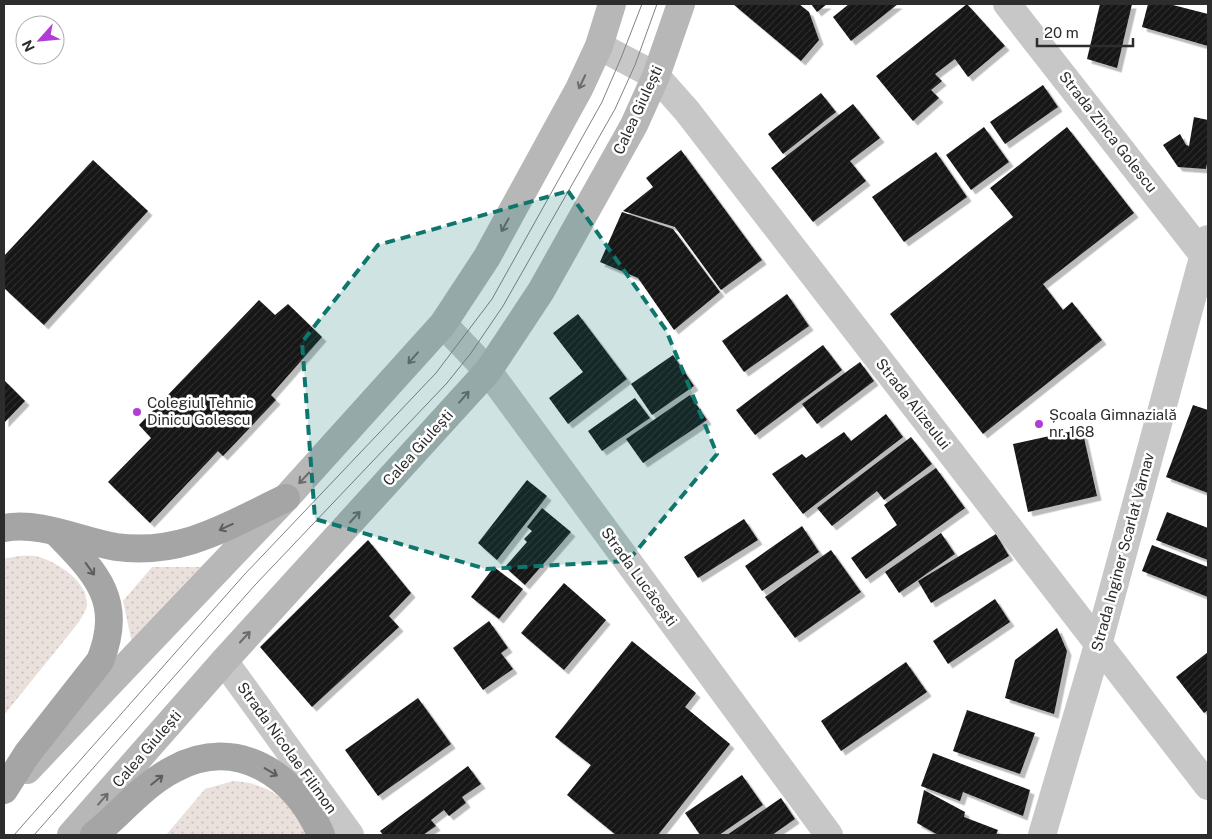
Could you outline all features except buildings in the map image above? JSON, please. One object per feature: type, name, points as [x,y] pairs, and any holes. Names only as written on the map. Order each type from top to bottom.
[{"type":"main road","points":[[4,795],[286,498],[443,324],[487,257],[579,89],[599,46],[612,4]]},
{"type":"main road","name":"Calea Giulești","points":[[71,835],[224,661],[488,370],[541,291],[634,125],[656,76],[681,4]]},
{"type":"main road","points":[[4,528],[36,528],[115,546],[146,550],[173,547],[224,528],[286,498]]},
{"type":"main road","points":[[4,790],[28,754],[100,661],[107,644],[110,626],[106,600],[98,580],[87,564],[57,533]]},
{"type":"main road","points":[[94,835],[173,769],[206,758],[225,757],[247,761],[267,769],[284,780],[300,796],[321,835]]},
{"type":"street","name":"Strada Zinca Golescu","points":[[1007,4],[1207,252]]},
{"type":"street","name":"Strada Alizeului","points":[[599,46],[656,76],[687,112],[1208,786]]},
{"type":"street","name":"Strada Inginer Scarlat Vârnav","points":[[1042,835],[1098,645],[1207,252]]},
{"type":"street","name":"Strada Lucăcești","points":[[443,324],[488,370],[829,835]]},
{"type":"street","name":"Strada Nicolae Filimon","points":[[224,661],[350,835]]},
{"type":"highlighted area","points":[[568,191],[666,330],[717,454],[628,561],[486,569],[315,519],[302,342],[378,245]]},
{"type":"shaded area","points":[[18,556],[39,557],[64,569],[78,581],[86,596],[87,606],[79,622],[4,715],[4,559]]},
{"type":"shaded area","points":[[152,567],[204,567],[132,643],[123,601]]},
{"type":"shaded area","points":[[233,781],[257,785],[278,796],[295,813],[305,835],[166,835],[205,789]]},
{"type":"tram line","points":[[14,835],[244,575],[436,373],[492,299],[602,102],[642,4]]},
{"type":"tram line","points":[[34,835],[255,585],[447,383],[471,353],[503,306],[615,109],[635,65],[657,4]]},
{"type":"place","name":"Colegiul Tehnic Dinicu Golescu","points":[[137,412]]},
{"type":"place","name":"Școala Gimnazială nr. 168","points":[[1039,424]]}]
